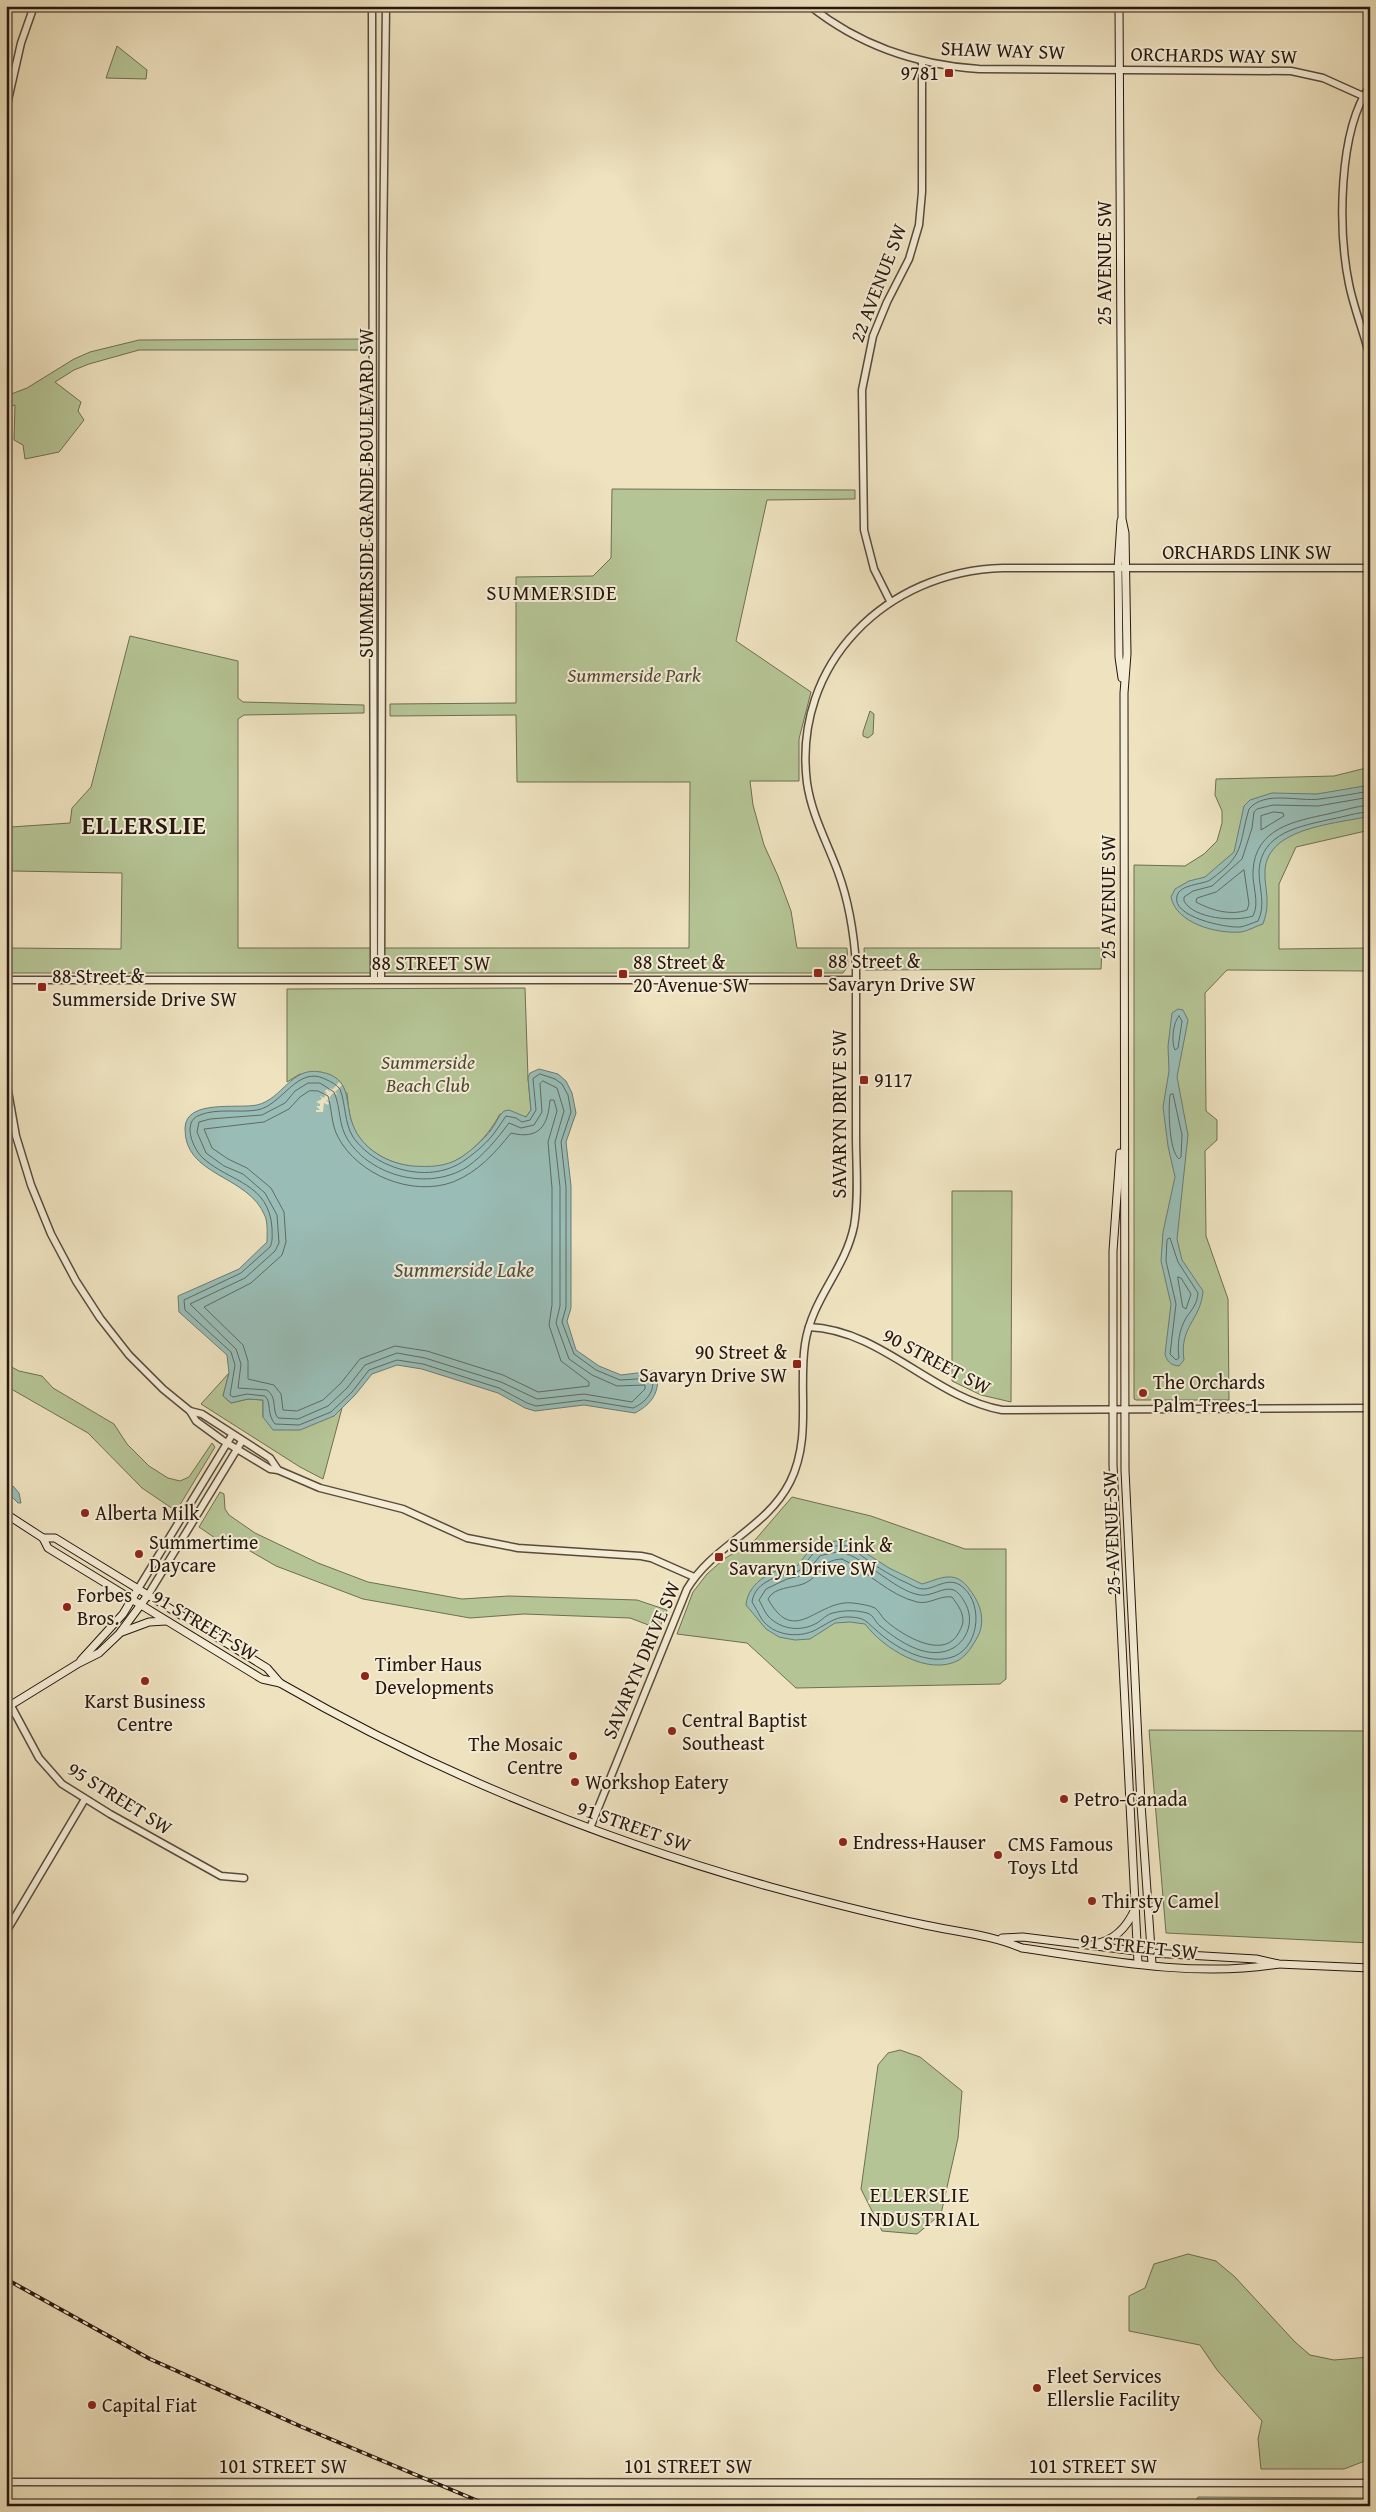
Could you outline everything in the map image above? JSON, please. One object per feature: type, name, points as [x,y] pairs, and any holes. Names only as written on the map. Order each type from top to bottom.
[{"type":"main road","name":"25 AVENUE SW","points":[[1119,6],[1122,519],[1119,533],[1122,568],[1119,657],[1124,693],[1124,1410],[1126,1520],[1152,1964]]},
{"type":"main road","name":"25 AVENUE SW","points":[[1125,1100],[1113,1251],[1113,1492],[1138,1963]]},
{"type":"main road","name":"91 STREET SW","points":[[6,1514],[43,1538],[48,1548],[262,1679],[280,1683],[369,1732],[450,1771],[590,1828],[680,1860],[785,1891],[887,1916],[999,1939],[1022,1948],[1138,1963],[1208,1969],[1259,1967],[1278,1964]]},
{"type":"main road","name":"91 STREET SW","points":[[43,1538],[55,1538],[267,1668],[280,1683]]},
{"type":"main road","points":[[79,1662],[123,1614],[138,1589]]},
{"type":"main road","points":[[9,1707],[79,1662],[99,1653],[119,1634],[148,1595]]},
{"type":"main road","points":[[119,1634],[142,1624],[166,1621]]},
{"type":"main road","points":[[1078,1945],[1096,1944],[1110,1939],[1121,1932],[1131,1918],[1136,1906]]},
{"type":"main road","name":"91 STREET SW","points":[[999,1939],[1023,1937],[1138,1952],[1256,1959],[1278,1964],[1370,1968]]},
{"type":"street","points":[[6,109],[21,43],[34,6]]},
{"type":"street","name":"SUMMERSIDE GRANDE BOULEVARD SW","points":[[372,6],[378,979]]},
{"type":"street","name":"SUMMERSIDE GRANDE BOULEVARD SW","points":[[378,979],[386,6]]},
{"type":"street","name":"SHAW WAY SW","points":[[810,6],[864,40],[922,62],[979,69],[1119,69]]},
{"type":"street","name":"22 AVENUE SW","points":[[890,601],[874,569],[864,530],[862,390],[873,336],[887,302],[909,259],[919,224],[922,192],[922,62]]},
{"type":"street","name":"ORCHARDS WAY SW","points":[[1119,69],[1298,72],[1323,78],[1363,96]]},
{"type":"street","points":[[1370,86],[1363,96],[1350,128],[1346,150],[1344,240],[1350,292],[1370,357]]},
{"type":"street","name":"SAVARYN DRIVE SW","points":[[590,1828],[680,1602],[694,1577],[715,1554],[751,1529],[765,1516],[780,1498],[794,1472],[803,1438],[804,1354],[809,1326],[819,1298],[844,1258],[855,1221],[856,980],[854,938],[846,899],[812,808],[806,770],[807,739],[819,693],[835,660],[855,632],[890,601],[929,581],[971,570],[1122,568]]},
{"type":"street","name":"ORCHARDS LINK SW","points":[[1122,568],[1370,568]]},
{"type":"street","name":"88 STREET SW","points":[[6,980],[856,980]]},
{"type":"street","points":[[6,1080],[15,1129],[31,1185],[51,1234],[76,1281],[100,1318],[130,1355],[163,1389],[190,1411],[196,1421],[265,1466],[320,1488],[404,1508],[451,1532],[481,1542],[536,1550],[641,1556],[651,1558],[694,1577]]},
{"type":"street","name":"90 STREET SW","points":[[809,1326],[838,1331],[860,1338],[969,1399],[996,1409],[1016,1411],[1370,1408]]},
{"type":"street","points":[[190,1411],[202,1414],[270,1458],[278,1470]]},
{"type":"street","points":[[138,1589],[232,1435]]},
{"type":"street","points":[[148,1595],[242,1441]]},
{"type":"street","name":"95 STREET SW","points":[[9,1707],[46,1768],[62,1784],[221,1876],[244,1878]]},
{"type":"street","points":[[6,1932],[85,1799]]},
{"type":"street","name":"101 STREET SW","points":[[6,2482],[1370,2483]]},
{"type":"green space","points":[[117,46],[147,70],[146,79],[106,78]]},
{"type":"green space","points":[[365,339],[365,350],[139,350],[89,364],[74,370],[55,382],[81,402],[78,411],[84,420],[59,452],[25,459],[23,445],[14,440],[15,405],[6,407],[6,396],[27,388],[74,359],[90,352],[139,340]]},
{"type":"green space","name":"Summerside Park","points":[[612,489],[855,490],[855,499],[767,500],[736,641],[811,692],[799,739],[799,781],[750,781],[753,805],[764,845],[791,911],[797,948],[847,948],[848,966],[843,973],[6,973],[6,948],[121,949],[122,873],[12,871],[11,827],[70,823],[72,808],[91,787],[130,636],[238,661],[238,698],[243,702],[364,705],[364,713],[244,715],[238,719],[238,948],[689,948],[690,782],[517,782],[516,715],[390,716],[390,704],[516,703],[516,577],[593,576],[611,558]]},
{"type":"green space","points":[[870,711],[874,714],[873,734],[868,738],[863,736],[863,732]]},
{"type":"green space","points":[[1370,767],[1370,830],[1296,847],[1279,884],[1279,949],[1370,948],[1370,971],[1227,970],[1205,993],[1206,1111],[1217,1120],[1217,1140],[1205,1151],[1206,1236],[1228,1299],[1229,1400],[1136,1400],[1134,1399],[1134,865],[1185,866],[1204,854],[1217,841],[1222,823],[1222,811],[1215,795],[1216,779],[1334,776]]},
{"type":"green space","points":[[864,948],[1102,948],[1101,969],[865,970]]},
{"type":"green space","name":"Summerside Beach Club","points":[[525,988],[531,1110],[526,1117],[500,1114],[484,1138],[454,1162],[432,1167],[419,1167],[392,1161],[369,1148],[360,1138],[353,1127],[347,1093],[300,1074],[287,1082],[287,989]]},
{"type":"green space","points":[[952,1191],[1012,1191],[1011,1402],[981,1395],[952,1381]]},
{"type":"green space","points":[[6,1364],[19,1371],[42,1376],[53,1388],[114,1424],[127,1444],[149,1466],[168,1478],[180,1481],[189,1477],[212,1443],[215,1447],[175,1513],[171,1512],[173,1509],[142,1488],[88,1433],[6,1386]]},
{"type":"green space","points":[[229,1373],[223,1396],[231,1403],[248,1399],[263,1400],[263,1417],[334,1416],[342,1408],[323,1479],[300,1467],[201,1404]]},
{"type":"green space","points":[[220,1492],[224,1494],[225,1509],[229,1515],[255,1533],[318,1563],[368,1582],[462,1599],[509,1596],[637,1600],[667,1610],[659,1629],[630,1618],[524,1614],[470,1618],[363,1599],[276,1566],[238,1544],[234,1551],[199,1527]]},
{"type":"green space","points":[[792,1497],[871,1516],[965,1549],[1006,1549],[1006,1679],[1000,1684],[796,1688],[747,1643],[677,1634],[693,1592],[707,1574],[724,1559],[755,1540]]},
{"type":"green space","points":[[1149,1730],[1370,1731],[1370,1943],[1166,1933]]},
{"type":"green space","points":[[900,2050],[920,2057],[962,2091],[958,2138],[941,2214],[917,2234],[882,2231],[861,2189],[878,2065],[888,2053]]},
{"type":"green space","points":[[1188,2254],[1216,2261],[1235,2277],[1295,2342],[1310,2355],[1334,2360],[1369,2357],[1370,2459],[1344,2469],[1261,2469],[1258,2439],[1262,2421],[1217,2370],[1200,2345],[1129,2331],[1129,2296],[1145,2288],[1154,2264]]},
{"type":"green space","points":[[1198,2497],[1370,2498],[1370,2506],[1194,2506]]},
{"type":"water","points":[[1370,785],[1370,816],[1306,830],[1291,836],[1278,845],[1269,856],[1265,870],[1267,901],[1263,924],[1241,932],[1209,929],[1189,920],[1174,906],[1171,897],[1175,889],[1189,881],[1205,877],[1234,852],[1244,806],[1250,800],[1272,793],[1317,794]]},
{"type":"water","points":[[1178,1009],[1183,1010],[1188,1020],[1177,1077],[1188,1135],[1177,1239],[1182,1260],[1203,1291],[1198,1309],[1187,1331],[1183,1348],[1184,1360],[1179,1366],[1170,1363],[1165,1354],[1171,1304],[1161,1261],[1163,1232],[1175,1177],[1168,1146],[1163,1107],[1169,1071],[1168,1046],[1172,1013]]},
{"type":"water","name":"Summerside Lake","points":[[539,1069],[558,1074],[566,1081],[572,1093],[576,1113],[566,1142],[571,1186],[571,1308],[567,1321],[576,1350],[599,1366],[621,1375],[653,1371],[657,1373],[656,1392],[646,1406],[635,1413],[584,1405],[535,1411],[525,1408],[498,1393],[422,1369],[397,1365],[372,1374],[334,1416],[300,1430],[273,1430],[263,1417],[263,1400],[248,1399],[231,1403],[223,1396],[229,1373],[227,1355],[179,1312],[178,1296],[239,1269],[267,1242],[267,1222],[257,1202],[245,1191],[205,1166],[195,1157],[187,1144],[185,1128],[188,1119],[194,1113],[203,1109],[257,1105],[266,1102],[294,1078],[311,1071],[321,1072],[331,1075],[343,1086],[353,1125],[357,1134],[369,1148],[385,1158],[404,1165],[437,1166],[454,1161],[473,1149],[491,1130],[504,1111],[509,1110],[526,1117],[531,1110],[528,1078],[530,1073]]},
{"type":"water","points":[[13,1486],[19,1493],[21,1503],[18,1503],[7,1492]]},
{"type":"water","points":[[835,1541],[847,1541],[889,1568],[922,1584],[948,1577],[958,1579],[963,1583],[977,1600],[982,1618],[978,1636],[968,1652],[959,1660],[947,1664],[934,1665],[920,1662],[894,1650],[865,1624],[835,1623],[810,1639],[795,1640],[779,1637],[766,1629],[746,1605],[752,1589],[764,1577],[789,1567],[797,1566],[813,1546]]},
{"type":"pier","points":[[339,1082],[342,1085],[335,1092],[338,1095],[333,1093],[329,1098],[331,1101],[326,1100],[329,1103],[328,1105],[324,1103],[323,1112],[316,1112],[316,1110],[320,1110],[316,1106],[320,1106],[320,1104],[316,1102],[322,1099],[320,1096],[324,1098],[323,1093],[327,1094],[325,1091],[327,1089],[330,1092],[328,1088],[333,1089]]},
{"type":"railway","points":[[6,2279],[150,2359],[302,2427],[490,2506]]},
{"type":"place","name":"9781","points":[[949,73]]},
{"type":"place","name":"88 Street & Savaryn Drive SW","points":[[818,973]]},
{"type":"place","name":"88 Street & 20 Avenue SW","points":[[623,974]]},
{"type":"place","name":"88 Street & Summerside Drive SW","points":[[42,987]]},
{"type":"place","name":"9117","points":[[864,1080]]},
{"type":"place","name":"90 Street & Savaryn Drive SW","points":[[797,1364]]},
{"type":"place","name":"The Orchards Palm Trees 1","points":[[1143,1393]]},
{"type":"place","name":"Alberta Milk","points":[[85,1513]]},
{"type":"place","name":"Summertime Daycare","points":[[139,1554]]},
{"type":"place","name":"Summerside Link & Savaryn Drive SW","points":[[719,1557]]},
{"type":"place","name":"Forbes Bros.","points":[[67,1607]]},
{"type":"place","name":"Timber Haus Developments","points":[[365,1676]]},
{"type":"place","name":"Karst Business Centre","points":[[145,1681]]},
{"type":"place","name":"Central Baptist Southeast","points":[[672,1731]]},
{"type":"place","name":"The Mosaic Centre","points":[[573,1756]]},
{"type":"place","name":"Workshop Eatery","points":[[575,1782]]},
{"type":"place","name":"Petro-Canada","points":[[1064,1799]]},
{"type":"place","name":"Endress+Hauser","points":[[843,1842]]},
{"type":"place","name":"CMS Famous Toys Ltd","points":[[998,1855]]},
{"type":"place","name":"Thirsty Camel","points":[[1092,1901]]},
{"type":"place","name":"Fleet Services Ellerslie Facility","points":[[1037,2388]]},
{"type":"place","name":"Capital Fiat","points":[[92,2405]]},
{"type":"district","name":"SUMMERSIDE","points":[[552,593]]},
{"type":"district","name":"ELLERSLIE","points":[[144,825]]},
{"type":"district","name":"ELLERSLIE INDUSTRIAL","points":[[920,2207]]}]
